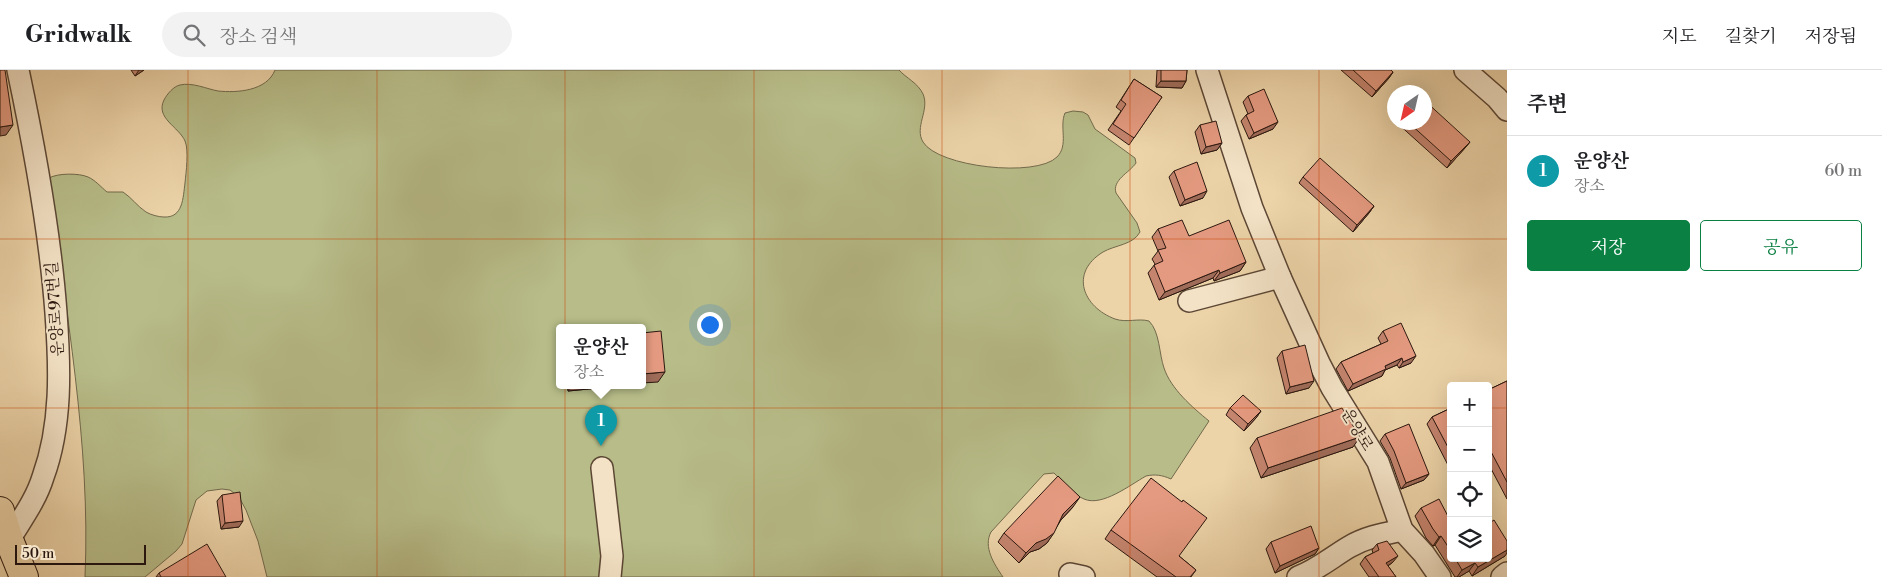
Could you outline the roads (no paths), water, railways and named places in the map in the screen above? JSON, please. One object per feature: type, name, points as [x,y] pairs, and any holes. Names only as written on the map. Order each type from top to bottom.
[{"type":"main road","points":[[0,511],[24,577]]},
{"type":"street","name":"운양로97번길","points":[[9,540],[36,496],[44,477],[55,429],[59,379],[53,277],[36,157],[18,70]]},
{"type":"street","name":"운양로","points":[[1207,70],[1252,208],[1280,278],[1332,388],[1378,462],[1402,530],[1424,554],[1440,577]]},
{"type":"street","points":[[1465,70],[1497,98],[1507,110]]},
{"type":"street","points":[[1189,302],[1280,278]]},
{"type":"street","points":[[602,468],[612,556],[610,577]]},
{"type":"street","points":[[1298,577],[1309,573],[1351,546],[1372,536],[1402,530]]},
{"type":"street","points":[[1502,577],[1507,573]]},
{"type":"place","name":"운양산","points":[[601,446]]}]
